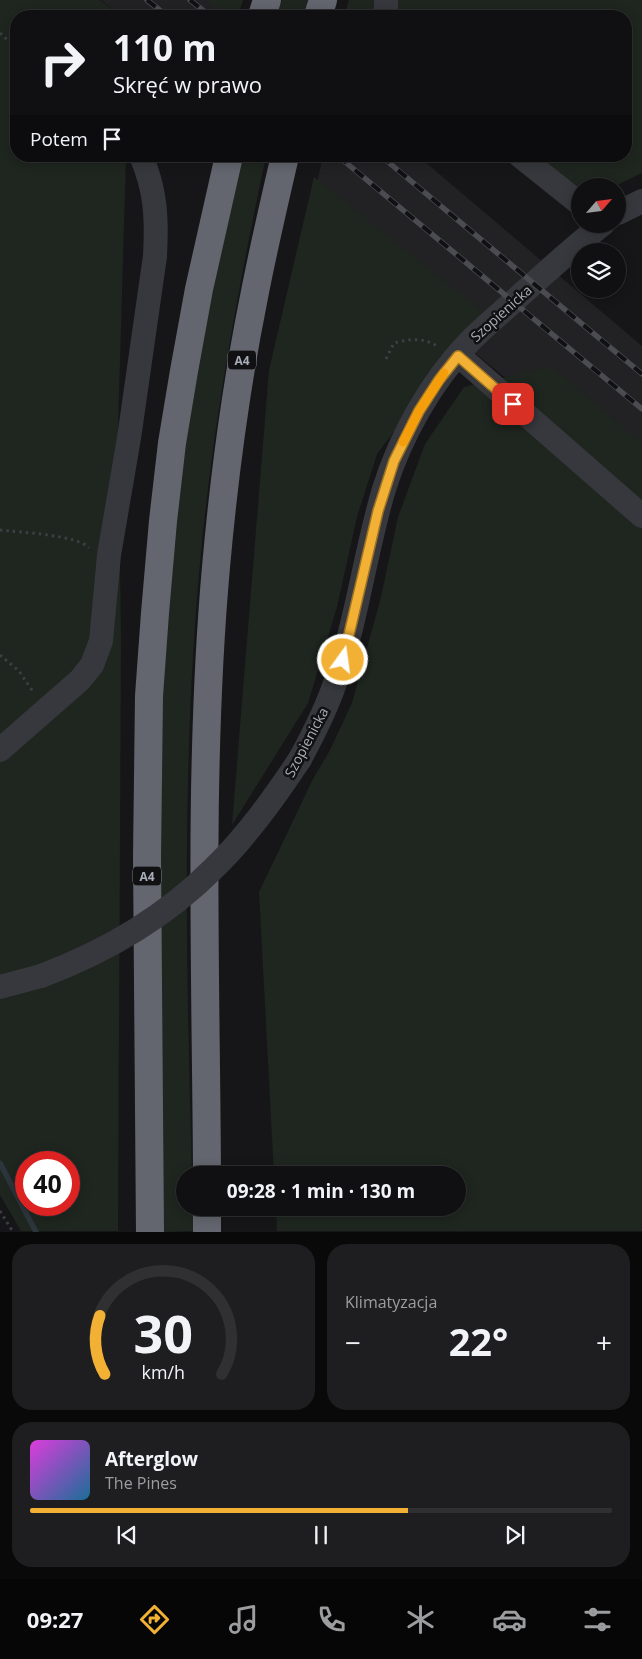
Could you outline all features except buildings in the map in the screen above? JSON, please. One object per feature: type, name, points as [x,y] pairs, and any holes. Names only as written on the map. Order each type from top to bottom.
[{"type":"highway","name":"A4","points":[[150,1232],[147,857],[149,696],[163,521],[172,443],[199,289],[227,162]]},
{"type":"highway","name":"A4","points":[[207,1166],[205,790],[207,713],[216,567],[230,438],[240,371],[284,162]]},
{"type":"highway","points":[[207,1216],[207,1232]]},
{"type":"street","points":[[0,750],[80,680],[92,664],[101,641],[107,577],[155,256],[156,211],[150,176],[144,162]]},
{"type":"street","points":[[528,162],[571,197]]},
{"type":"street","name":"Szopienicka","points":[[626,210],[642,201]]},
{"type":"street","name":"Szopienicka","points":[[0,987],[41,976],[94,954],[132,933],[184,895],[213,869],[243,837],[276,795],[300,759],[325,708],[343,660],[378,511],[394,461],[417,414],[456,358],[486,327],[592,233]]},
{"type":"street","points":[[456,358],[642,516]]},
{"type":"path","points":[[0,33],[10,42]]},
{"type":"path","points":[[386,359],[394,343],[410,339],[433,343],[456,358]]},
{"type":"path","points":[[0,530],[68,538],[86,544],[92,552],[95,568],[100,574],[107,577]]},
{"type":"path","points":[[0,655],[19,671],[46,710]]},
{"type":"path","points":[[0,1211],[13,1232]]},
{"type":"shaded area","points":[[0,0],[100,0],[112,10],[10,10],[10,162],[126,162],[118,430],[121,636],[118,1231],[21,1231],[0,1195]]},
{"type":"shaded area","points":[[101,0],[212,0],[223,9],[223,10],[113,10]]},
{"type":"shaded area","points":[[206,0],[243,0],[240,10],[218,10]]},
{"type":"shaded area","points":[[282,0],[309,0],[306,10],[279,10]]},
{"type":"shaded area","points":[[349,0],[380,0],[379,10],[346,10]]},
{"type":"shaded area","points":[[393,0],[642,0],[642,173],[626,181],[626,178],[571,178],[571,184],[545,162],[632,162],[632,10],[392,10]]},
{"type":"shaded area","points":[[238,162],[265,162],[237,300],[221,396],[207,493],[195,621],[188,779],[187,858],[192,1166],[176,1166],[176,1216],[193,1216],[194,1231],[162,1232],[159,1080],[160,693],[186,429]]},
{"type":"shaded area","points":[[322,162],[425,162],[571,286],[571,298],[585,298],[642,346],[642,474],[513,384],[309,218]]},
{"type":"shaded area","points":[[314,177],[485,313],[377,454],[357,517],[337,607],[308,703],[232,825],[269,370]]},
{"type":"shaded area","points":[[551,366],[642,443],[642,1231],[277,1231],[276,1216],[466,1216],[466,1166],[274,1166],[259,892],[352,703],[381,597],[398,517],[425,444],[464,387]]},
{"type":"waterway","points":[[0,1163],[36,1232]]},
{"type":"railway","points":[[147,0],[160,10]]},
{"type":"railway","points":[[190,0],[202,10]]},
{"type":"railway","points":[[345,162],[642,409]]},
{"type":"railway","points":[[388,162],[642,374]]},
{"type":"slow traffic","points":[[403,442],[425,400],[444,373]]},
{"type":"route","points":[[343,660],[385,488],[394,461],[425,400],[458,356],[513,404]]}]
